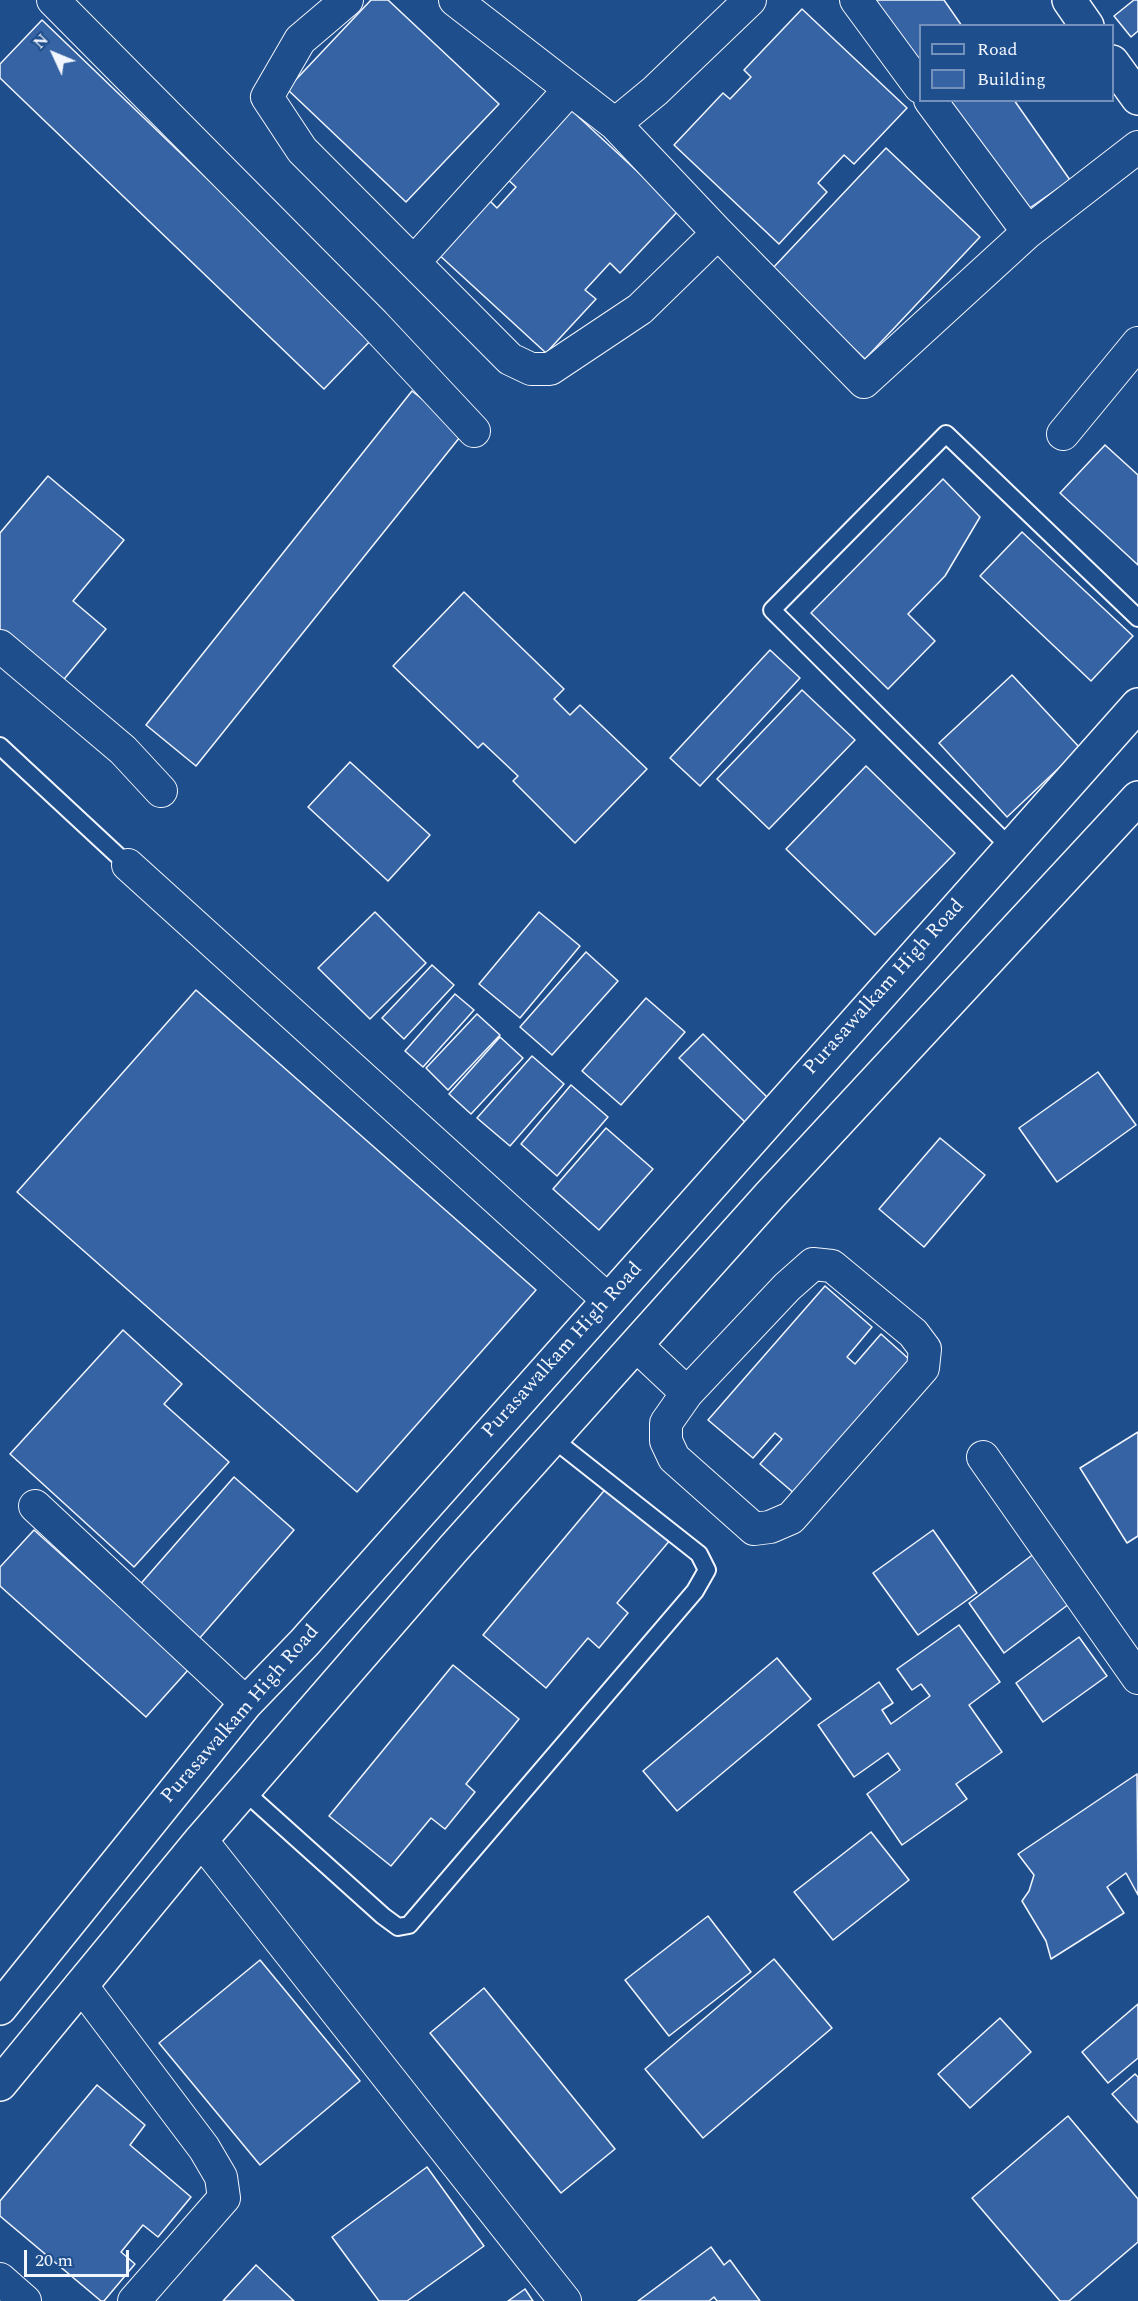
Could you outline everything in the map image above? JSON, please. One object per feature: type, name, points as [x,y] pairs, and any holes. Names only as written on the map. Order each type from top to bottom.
[{"type":"main road","points":[[1069,0],[1086,24]]},
{"type":"main road","points":[[1114,63],[1138,98]]},
{"type":"main road","name":"Purasawalkam High Road","points":[[3,1998],[246,1703],[304,1643],[1138,705]]},
{"type":"main road","points":[[0,2084],[201,1840],[454,1548],[778,1187],[1138,798]]},
{"type":"street","points":[[348,0],[300,40],[267,97],[302,150],[510,359],[531,369],[550,369],[640,309],[718,233]]},
{"type":"street","points":[[455,0],[615,124],[864,382],[1028,232],[1138,147]]},
{"type":"street","points":[[615,124],[655,91],[750,0]]},
{"type":"street","points":[[856,0],[919,84]]},
{"type":"street","points":[[68,6],[474,430]]},
{"type":"street","points":[[414,262],[570,89]]},
{"type":"street","points":[[931,102],[1028,232]]},
{"type":"street","points":[[1063,434],[1138,343]]},
{"type":"street","points":[[0,646],[123,750],[161,791]]},
{"type":"street","points":[[129,865],[608,1300]]},
{"type":"street","points":[[813,1264],[832,1266],[914,1333],[924,1349],[923,1368],[791,1518],[770,1527],[754,1529],[674,1458],[666,1441],[666,1423],[687,1393],[787,1287],[813,1264]]},
{"type":"street","points":[[636,1345],[687,1393]]},
{"type":"street","points":[[983,1457],[1138,1678]]},
{"type":"street","points":[[35,1506],[246,1703]]},
{"type":"street","points":[[201,1840],[565,2301]]},
{"type":"street","points":[[81,1985],[204,2148],[221,2177],[224,2198],[134,2301]]},
{"type":"street","points":[[0,2279],[25,2301]]},
{"type":"lane","points":[[1010,847],[772,610],[946,434],[1138,618]]},
{"type":"lane","points":[[0,746],[129,865]]},
{"type":"lane","points":[[244,1791],[383,1916],[398,1927],[409,1925],[695,1591],[707,1570],[699,1554],[552,1438]]},
{"type":"building","points":[[371,0],[388,0],[499,104],[406,202],[287,89]]},
{"type":"building","points":[[875,0],[944,0],[961,24],[919,24],[919,63]]},
{"type":"building","points":[[1134,0],[1138,0],[1138,31],[1131,37],[1114,16]]},
{"type":"building","points":[[802,9],[907,108],[854,164],[844,155],[818,183],[827,192],[779,244],[674,145],[723,93],[730,99],[751,77],[744,70]]},
{"type":"building","points":[[42,20],[373,338],[324,389],[0,78],[0,64]]},
{"type":"building","points":[[947,102],[1015,102],[1070,180],[1024,212]]},
{"type":"building","points":[[570,109],[679,210],[620,273],[610,263],[585,290],[596,299],[546,353],[437,253],[487,198],[497,208],[516,187],[506,178]]},
{"type":"building","points":[[886,148],[980,237],[865,359],[771,270]]},
{"type":"building","points":[[412,391],[464,432],[196,766],[146,725]]},
{"type":"building","points":[[1105,445],[1138,475],[1138,565],[1060,493]]},
{"type":"building","points":[[48,476],[124,540],[73,601],[106,629],[60,684],[0,633],[0,533]]},
{"type":"building","points":[[943,479],[980,517],[945,576],[908,614],[935,641],[888,689],[811,613]]},
{"type":"building","points":[[1022,532],[1133,636],[1091,681],[980,576]]},
{"type":"building","points":[[464,592],[564,689],[554,699],[570,715],[580,705],[647,769],[575,843],[513,781],[518,776],[483,743],[478,748],[393,666]]},
{"type":"building","points":[[770,650],[800,678],[700,786],[670,758]]},
{"type":"building","points":[[1012,675],[1080,748],[1007,817],[939,743]]},
{"type":"building","points":[[802,690],[855,740],[769,829],[717,779]]},
{"type":"building","points":[[350,762],[430,835],[388,881],[308,807]]},
{"type":"building","points":[[866,766],[955,853],[875,935],[786,849]]},
{"type":"building","points":[[375,912],[426,963],[370,1019],[318,968]]},
{"type":"building","points":[[539,912],[580,946],[520,1018],[479,984]]},
{"type":"building","points":[[586,952],[618,981],[552,1055],[520,1027]]},
{"type":"building","points":[[432,965],[454,985],[404,1039],[382,1018]]},
{"type":"building","points":[[196,990],[536,1290],[357,1492],[17,1192]]},
{"type":"building","points":[[455,994],[474,1010],[423,1067],[405,1051]]},
{"type":"building","points":[[646,998],[685,1032],[621,1105],[582,1071]]},
{"type":"building","points":[[477,1014],[500,1035],[448,1090],[426,1068]]},
{"type":"building","points":[[703,1034],[769,1099],[746,1123],[679,1058]]},
{"type":"building","points":[[500,1037],[523,1058],[471,1114],[449,1094]]},
{"type":"building","points":[[532,1056],[564,1084],[510,1146],[477,1118]]},
{"type":"building","points":[[1098,1072],[1136,1125],[1057,1182],[1019,1128]]},
{"type":"building","points":[[571,1085],[608,1117],[557,1176],[521,1144]]},
{"type":"building","points":[[606,1128],[653,1169],[599,1230],[553,1189]]},
{"type":"building","points":[[940,1138],[985,1175],[924,1247],[879,1209]]},
{"type":"building","points":[[825,1286],[872,1327],[847,1357],[855,1364],[881,1334],[910,1360],[795,1494],[760,1464],[782,1439],[775,1433],[753,1458],[708,1420]]},
{"type":"building","points":[[123,1330],[182,1384],[164,1404],[229,1462],[134,1567],[10,1454]]},
{"type":"building","points":[[1138,1432],[1138,1536],[1127,1543],[1080,1468]]},
{"type":"building","points":[[234,1477],[294,1530],[198,1640],[137,1588]]},
{"type":"building","points":[[608,1486],[671,1539],[617,1603],[628,1613],[599,1648],[588,1638],[546,1688],[483,1635]]},
{"type":"building","points":[[34,1530],[189,1669],[146,1717],[0,1586],[0,1567]]},
{"type":"building","points":[[933,1530],[977,1593],[918,1635],[873,1573]]},
{"type":"building","points":[[1035,1553],[1069,1604],[1004,1653],[969,1603]]},
{"type":"building","points":[[959,1625],[1000,1682],[969,1705],[1002,1752],[956,1784],[967,1799],[902,1845],[867,1794],[900,1770],[888,1753],[854,1777],[818,1725],[879,1682],[893,1703],[882,1710],[891,1724],[930,1696],[921,1684],[912,1690],[897,1669]]},
{"type":"building","points":[[1079,1637],[1107,1676],[1043,1722],[1016,1683]]},
{"type":"building","points":[[777,1658],[811,1699],[677,1811],[643,1771]]},
{"type":"building","points":[[453,1665],[519,1719],[466,1784],[475,1792],[445,1829],[431,1818],[391,1866],[329,1816]]},
{"type":"building","points":[[1137,1774],[1138,1895],[1126,1873],[1107,1887],[1124,1913],[1051,1959],[1046,1941],[1022,1901],[1029,1891],[1034,1875],[1018,1854]]},
{"type":"building","points":[[871,1832],[909,1880],[833,1940],[794,1892]]},
{"type":"building","points":[[708,1916],[751,1972],[669,2036],[625,1980]]},
{"type":"building","points":[[774,1959],[832,2028],[703,2138],[645,2069]]},
{"type":"building","points":[[260,1960],[360,2081],[260,2165],[159,2043]]},
{"type":"building","points":[[484,1988],[615,2149],[561,2193],[430,2033]]},
{"type":"building","points":[[1138,2004],[1138,2058],[1108,2083],[1082,2052]]},
{"type":"building","points":[[1000,2018],[1031,2052],[970,2108],[938,2074]]},
{"type":"building","points":[[1135,2074],[1138,2077],[1138,2123],[1112,2094]]},
{"type":"building","points":[[97,2085],[145,2125],[130,2145],[191,2197],[158,2237],[143,2225],[121,2252],[135,2264],[104,2301],[101,2301],[0,2216],[0,2201]]},
{"type":"building","points":[[1068,2116],[1138,2199],[1138,2242],[1069,2301],[1060,2301],[972,2198]]},
{"type":"building","points":[[427,2167],[484,2246],[407,2301],[379,2301],[332,2237]]},
{"type":"building","points":[[711,2247],[724,2265],[730,2260],[760,2301],[717,2301],[714,2297],[709,2301],[638,2301]]},
{"type":"building","points":[[256,2265],[294,2301],[223,2301]]},
{"type":"building","points":[[525,2289],[533,2301],[508,2301]]}]
